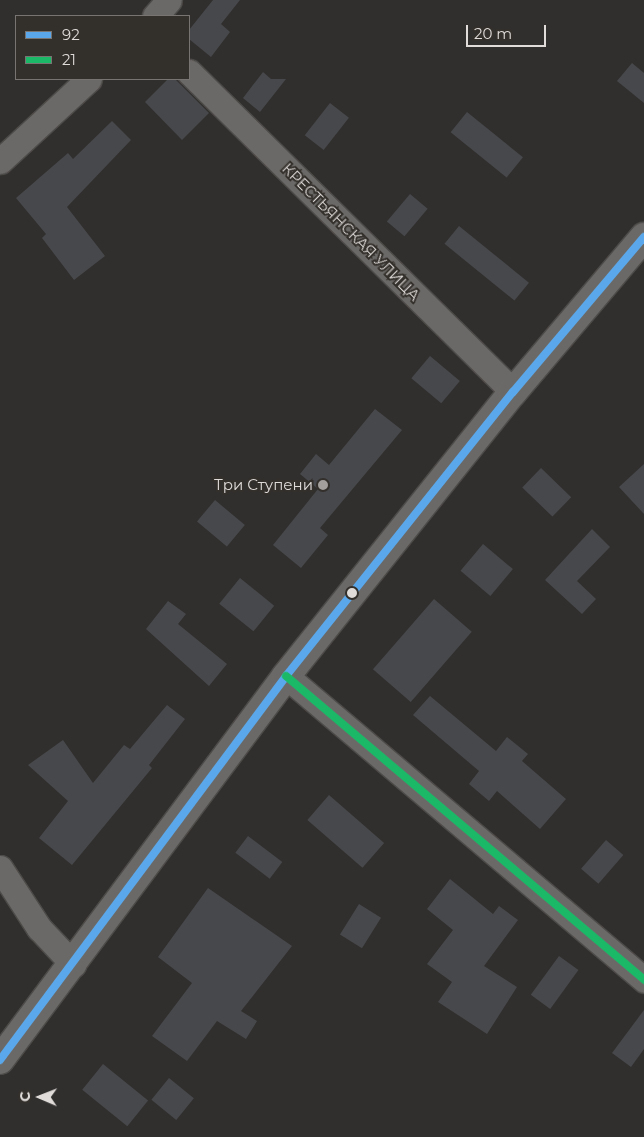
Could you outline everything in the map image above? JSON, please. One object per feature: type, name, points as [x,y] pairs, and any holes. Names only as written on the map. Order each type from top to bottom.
[{"type":"main road","points":[[0,1060],[286,676],[513,392],[644,237]]},
{"type":"street","points":[[156,15],[169,0]]},
{"type":"street","name":"КРЕСТЬЯНСКАЯ УЛИЦА","points":[[190,73],[513,392]]},
{"type":"street","points":[[0,160],[88,80]]},
{"type":"street","points":[[286,676],[644,980]]},
{"type":"street","points":[[0,868],[39,928],[73,964]]},
{"type":"building","points":[[213,0],[240,0],[221,24],[230,32],[211,57],[190,40],[190,29]]},
{"type":"building","points":[[632,63],[644,73],[644,103],[617,81]]},
{"type":"building","points":[[263,72],[271,79],[286,79],[260,112],[243,98]]},
{"type":"building","points":[[167,80],[176,80],[209,113],[182,140],[145,102]]},
{"type":"building","points":[[330,103],[349,118],[324,150],[305,135]]},
{"type":"building","points":[[467,112],[523,157],[507,178],[451,132]]},
{"type":"building","points":[[112,121],[131,140],[67,207],[105,256],[74,280],[42,238],[46,234],[16,198],[68,153],[73,159]]},
{"type":"building","points":[[410,194],[428,209],[404,236],[387,222]]},
{"type":"building","points":[[459,226],[529,283],[514,301],[445,244]]},
{"type":"building","points":[[430,356],[460,381],[441,403],[411,378]]},
{"type":"building","points":[[375,409],[402,430],[320,528],[328,535],[301,568],[273,545],[318,489],[300,474],[316,454],[329,465]]},
{"type":"building","points":[[644,464],[644,514],[619,487]]},
{"type":"building","points":[[541,468],[571,497],[552,517],[522,487]]},
{"type":"building","points":[[215,500],[245,525],[227,547],[197,521]]},
{"type":"building","points":[[592,529],[610,547],[577,581],[596,599],[582,614],[545,580]]},
{"type":"building","points":[[483,544],[513,569],[490,596],[461,571]]},
{"type":"building","points":[[240,578],[274,606],[253,631],[219,604]]},
{"type":"building","points":[[434,599],[472,632],[411,702],[373,669]]},
{"type":"building","points":[[168,601],[186,614],[178,624],[227,664],[209,686],[146,629]]},
{"type":"building","points":[[430,696],[496,751],[507,737],[528,754],[522,761],[566,799],[540,829],[497,791],[489,801],[469,784],[479,771],[413,715]]},
{"type":"building","points":[[167,705],[185,719],[149,765],[152,768],[72,865],[39,838],[68,801],[28,765],[63,740],[93,783],[124,745],[130,749]]},
{"type":"building","points":[[329,795],[384,843],[362,868],[307,820]]},
{"type":"building","points":[[248,836],[282,862],[270,879],[235,853]]},
{"type":"building","points":[[606,840],[623,855],[598,884],[581,869]]},
{"type":"building","points":[[450,879],[493,914],[499,906],[518,920],[484,966],[517,987],[487,1034],[438,1002],[452,982],[427,964],[453,930],[427,909]]},
{"type":"building","points":[[208,888],[292,946],[241,1011],[257,1021],[246,1039],[217,1021],[187,1061],[152,1036],[192,983],[158,957]]},
{"type":"building","points":[[359,904],[381,918],[362,948],[340,935]]},
{"type":"building","points":[[559,956],[578,970],[550,1009],[531,995]]},
{"type":"building","points":[[644,1010],[644,1049],[631,1067],[612,1053]]},
{"type":"building","points":[[103,1064],[148,1101],[127,1126],[82,1090]]},
{"type":"building","points":[[169,1078],[194,1098],[176,1120],[151,1100]]},
{"type":"transit line","name":"92","points":[[0,1060],[286,676],[513,392],[644,237]]},
{"type":"transit line","name":"21","points":[[286,676],[644,980]]},
{"type":"place","name":"Три Ступени","points":[[323,485]]}]
